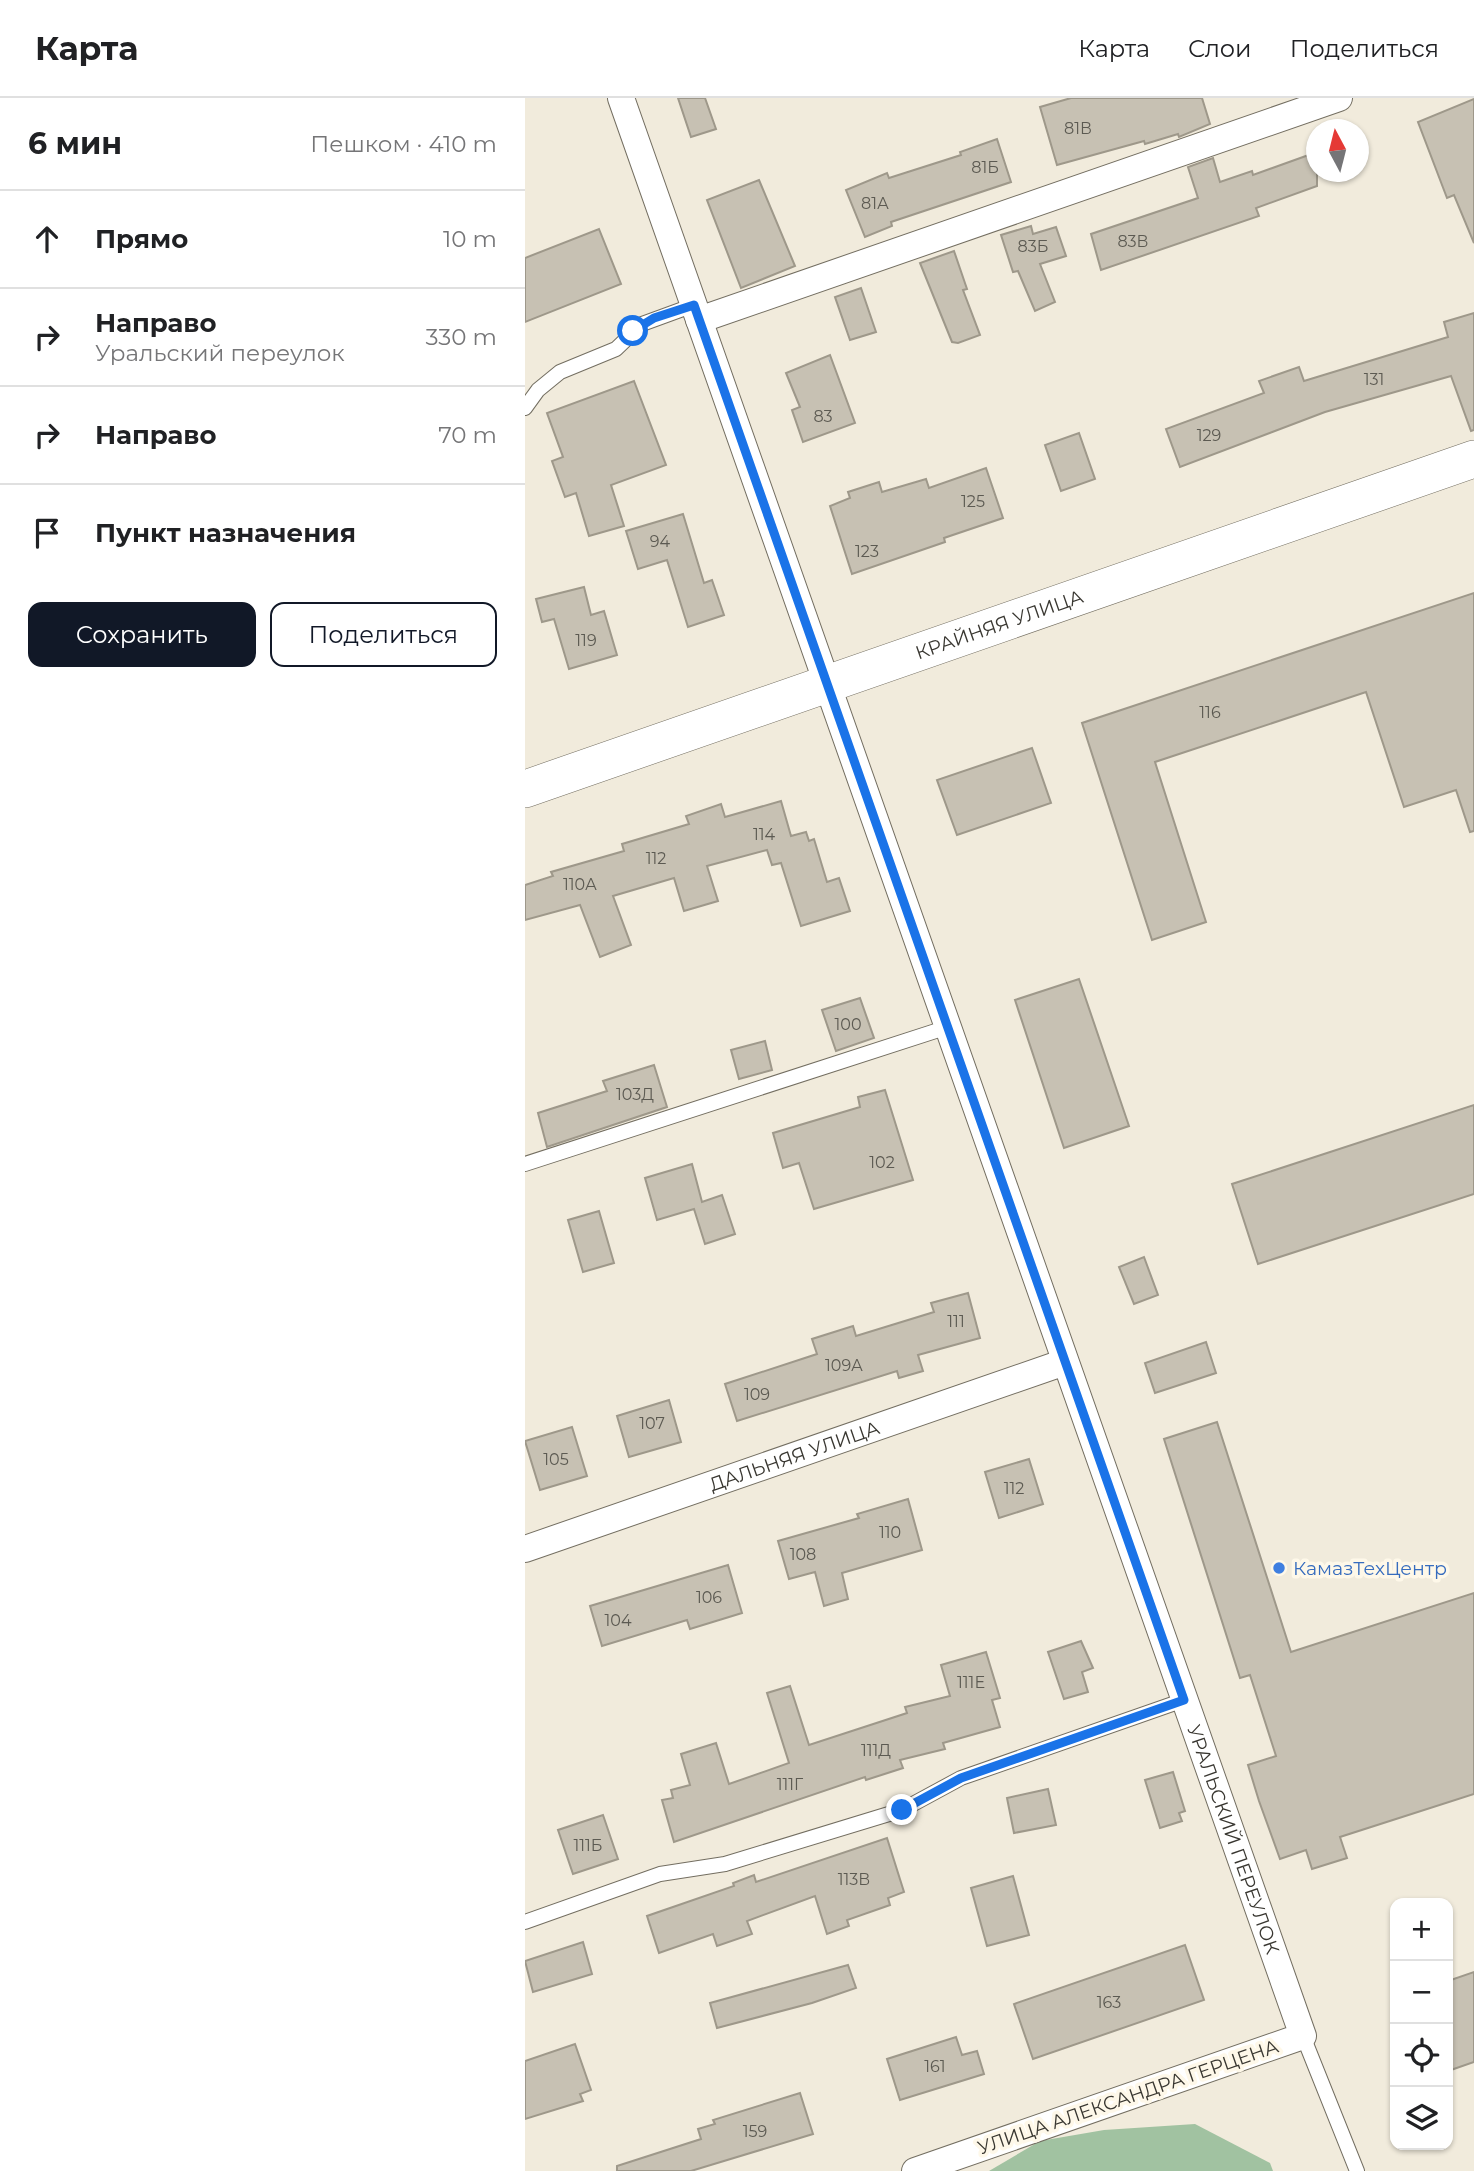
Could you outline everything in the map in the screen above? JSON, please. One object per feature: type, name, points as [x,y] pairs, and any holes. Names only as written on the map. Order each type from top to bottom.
[{"type":"main road","name":"КРАЙНЯЯ УЛИЦА","points":[[525,789],[1474,459]]},
{"type":"street","name":"УРАЛЬСКИЙ ПЕРЕУЛОК","points":[[621,98],[1303,2036]]},
{"type":"street","points":[[696,313],[1339,98]]},
{"type":"street","name":"ДАЛЬНЯЯ УЛИЦА","points":[[525,1549],[1065,1362]]},
{"type":"street","name":"УЛИЦА АЛЕКСАНДРА ГЕРЦЕНА","points":[[915,2171],[1303,2036]]},
{"type":"lane","points":[[525,408],[538,390],[560,372],[616,349],[642,324],[696,313]]},
{"type":"lane","points":[[525,1164],[947,1027]]},
{"type":"lane","points":[[525,1922],[660,1874],[725,1864],[902,1810],[961,1778],[1184,1700]]},
{"type":"lane","points":[[1303,2036],[1357,2171]]},
{"type":"green space","points":[[1195,2124],[1270,2163],[1273,2171],[989,2171],[1040,2141],[1104,2130]]},
{"type":"building","points":[[678,98],[705,98],[716,129],[691,137]]},
{"type":"building","points":[[1071,98],[1202,98],[1210,124],[1179,137],[1178,134],[1145,144],[1144,141],[1057,165],[1040,107]]},
{"type":"building","points":[[1474,99],[1474,243],[1454,195],[1447,198],[1418,122]]},
{"type":"building","points":[[997,139],[1011,182],[891,222],[892,226],[865,237],[846,190],[887,173],[889,178],[961,155],[960,152]]},
{"type":"building","points":[[1306,156],[1306,182],[1317,182],[1317,186],[1256,208],[1259,216],[1101,270],[1091,234],[1198,198],[1188,167],[1213,158],[1220,182],[1252,171],[1253,175]]},
{"type":"building","points":[[759,180],[795,266],[741,288],[707,200]]},
{"type":"building","points":[[1031,226],[1033,234],[1056,227],[1066,256],[1040,264],[1055,302],[1035,311],[1018,271],[1013,272],[1001,235]]},
{"type":"building","points":[[599,229],[621,284],[525,322],[525,258]]},
{"type":"building","points":[[954,251],[967,289],[963,290],[980,335],[958,343],[952,342],[920,263]]},
{"type":"building","points":[[861,288],[876,332],[850,340],[835,297]]},
{"type":"building","points":[[1474,313],[1474,430],[1471,431],[1451,376],[1325,412],[1180,467],[1166,429],[1264,393],[1259,381],[1299,367],[1304,381],[1448,337],[1444,322]]},
{"type":"building","points":[[830,355],[855,423],[803,442],[792,410],[800,407],[786,373]]},
{"type":"building","points":[[634,381],[666,465],[611,485],[624,526],[589,536],[576,493],[565,497],[552,461],[563,457],[547,413]]},
{"type":"building","points":[[1079,433],[1095,479],[1061,491],[1045,445]]},
{"type":"building","points":[[986,468],[1003,518],[944,538],[945,542],[852,574],[830,506],[850,498],[848,492],[879,482],[882,492],[926,479],[929,488]]},
{"type":"building","points":[[683,514],[704,583],[712,580],[724,615],[688,627],[667,560],[638,569],[626,531]]},
{"type":"building","points":[[584,587],[591,615],[604,611],[617,655],[569,669],[554,619],[542,622],[536,599]]},
{"type":"building","points":[[1474,593],[1474,831],[1470,832],[1456,790],[1404,807],[1366,692],[1155,762],[1206,922],[1152,940],[1082,723]]},
{"type":"building","points":[[1032,748],[1051,803],[957,835],[937,780]]},
{"type":"building","points":[[781,801],[791,836],[806,832],[809,841],[814,839],[827,882],[839,878],[850,911],[801,926],[781,863],[772,865],[767,850],[707,866],[718,901],[684,911],[674,878],[613,896],[631,945],[600,957],[580,905],[525,920],[525,885],[553,876],[551,872],[624,851],[622,844],[689,824],[686,816],[721,804],[725,817]]},
{"type":"building","points":[[1079,979],[1129,1126],[1064,1148],[1015,1000]]},
{"type":"building","points":[[860,998],[874,1038],[836,1051],[822,1010]]},
{"type":"building","points":[[765,1041],[772,1070],[739,1079],[731,1050]]},
{"type":"building","points":[[654,1065],[667,1107],[547,1147],[538,1113],[607,1091],[603,1081]]},
{"type":"building","points":[[885,1090],[913,1180],[814,1209],[799,1163],[783,1168],[773,1133],[860,1107],[858,1097]]},
{"type":"building","points":[[1474,1105],[1474,1194],[1258,1264],[1232,1184]]},
{"type":"building","points":[[692,1164],[702,1202],[722,1195],[735,1234],[705,1244],[694,1209],[657,1220],[645,1178]]},
{"type":"building","points":[[599,1211],[614,1263],[583,1272],[568,1220]]},
{"type":"building","points":[[1144,1257],[1158,1295],[1134,1304],[1119,1267]]},
{"type":"building","points":[[968,1293],[980,1338],[918,1355],[923,1371],[899,1378],[897,1371],[737,1421],[725,1384],[817,1354],[812,1339],[853,1326],[856,1336],[934,1312],[931,1303]]},
{"type":"building","points":[[1206,1342],[1216,1373],[1155,1393],[1145,1363]]},
{"type":"building","points":[[669,1400],[681,1442],[629,1457],[617,1416]]},
{"type":"building","points":[[1217,1422],[1291,1652],[1474,1593],[1474,1794],[1340,1837],[1347,1858],[1312,1869],[1306,1850],[1280,1859],[1259,1801],[1248,1765],[1276,1756],[1250,1675],[1240,1678],[1164,1439]]},
{"type":"building","points":[[572,1427],[587,1476],[540,1490],[525,1441]]},
{"type":"building","points":[[1029,1459],[1043,1504],[999,1518],[985,1472]]},
{"type":"building","points":[[908,1499],[922,1550],[842,1573],[848,1599],[824,1606],[815,1572],[789,1579],[778,1541],[859,1518],[857,1514]]},
{"type":"building","points":[[728,1565],[742,1613],[690,1629],[687,1620],[602,1646],[590,1606]]},
{"type":"building","points":[[1081,1641],[1093,1668],[1082,1672],[1088,1692],[1064,1699],[1048,1652]]},
{"type":"building","points":[[986,1652],[1000,1698],[992,1700],[1000,1727],[943,1743],[945,1749],[900,1760],[903,1768],[866,1780],[865,1777],[674,1842],[662,1800],[673,1798],[671,1790],[690,1785],[681,1754],[716,1743],[729,1784],[789,1763],[767,1693],[790,1686],[809,1745],[907,1713],[905,1707],[950,1696],[941,1665]]},
{"type":"building","points":[[1173,1772],[1185,1811],[1179,1813],[1182,1821],[1160,1828],[1145,1780]]},
{"type":"building","points":[[1048,1789],[1056,1825],[1014,1833],[1007,1798]]},
{"type":"building","points":[[603,1815],[618,1859],[573,1874],[558,1830]]},
{"type":"building","points":[[887,1838],[904,1892],[888,1898],[890,1905],[847,1920],[849,1926],[827,1934],[815,1896],[747,1921],[752,1934],[717,1946],[713,1934],[659,1953],[647,1916],[734,1886],[733,1883],[754,1875],[756,1882]]},
{"type":"building","points":[[1013,1876],[1029,1935],[987,1946],[971,1888]]},
{"type":"building","points":[[583,1942],[592,1974],[533,1992],[525,1961]]},
{"type":"building","points":[[1185,1945],[1204,2000],[1033,2059],[1014,2004]]},
{"type":"building","points":[[848,1965],[856,1988],[812,2003],[717,2028],[710,2003]]},
{"type":"building","points":[[1474,1972],[1474,2062],[1453,2069],[1453,2024],[1453,1979]]},
{"type":"building","points":[[956,2037],[962,2055],[977,2051],[984,2074],[900,2100],[887,2059]]},
{"type":"building","points":[[575,2044],[591,2090],[580,2094],[583,2101],[525,2119],[525,2061]]},
{"type":"building","points":[[800,2093],[813,2134],[691,2171],[617,2171],[617,2166],[701,2139],[698,2129],[715,2124],[713,2120]]},
{"type":"place","name":"КамазТехЦентр","points":[[1279,1568]]},
{"type":"route","points":[[633,331],[654,318],[694,305],[1184,1700],[961,1778],[902,1810]]}]
